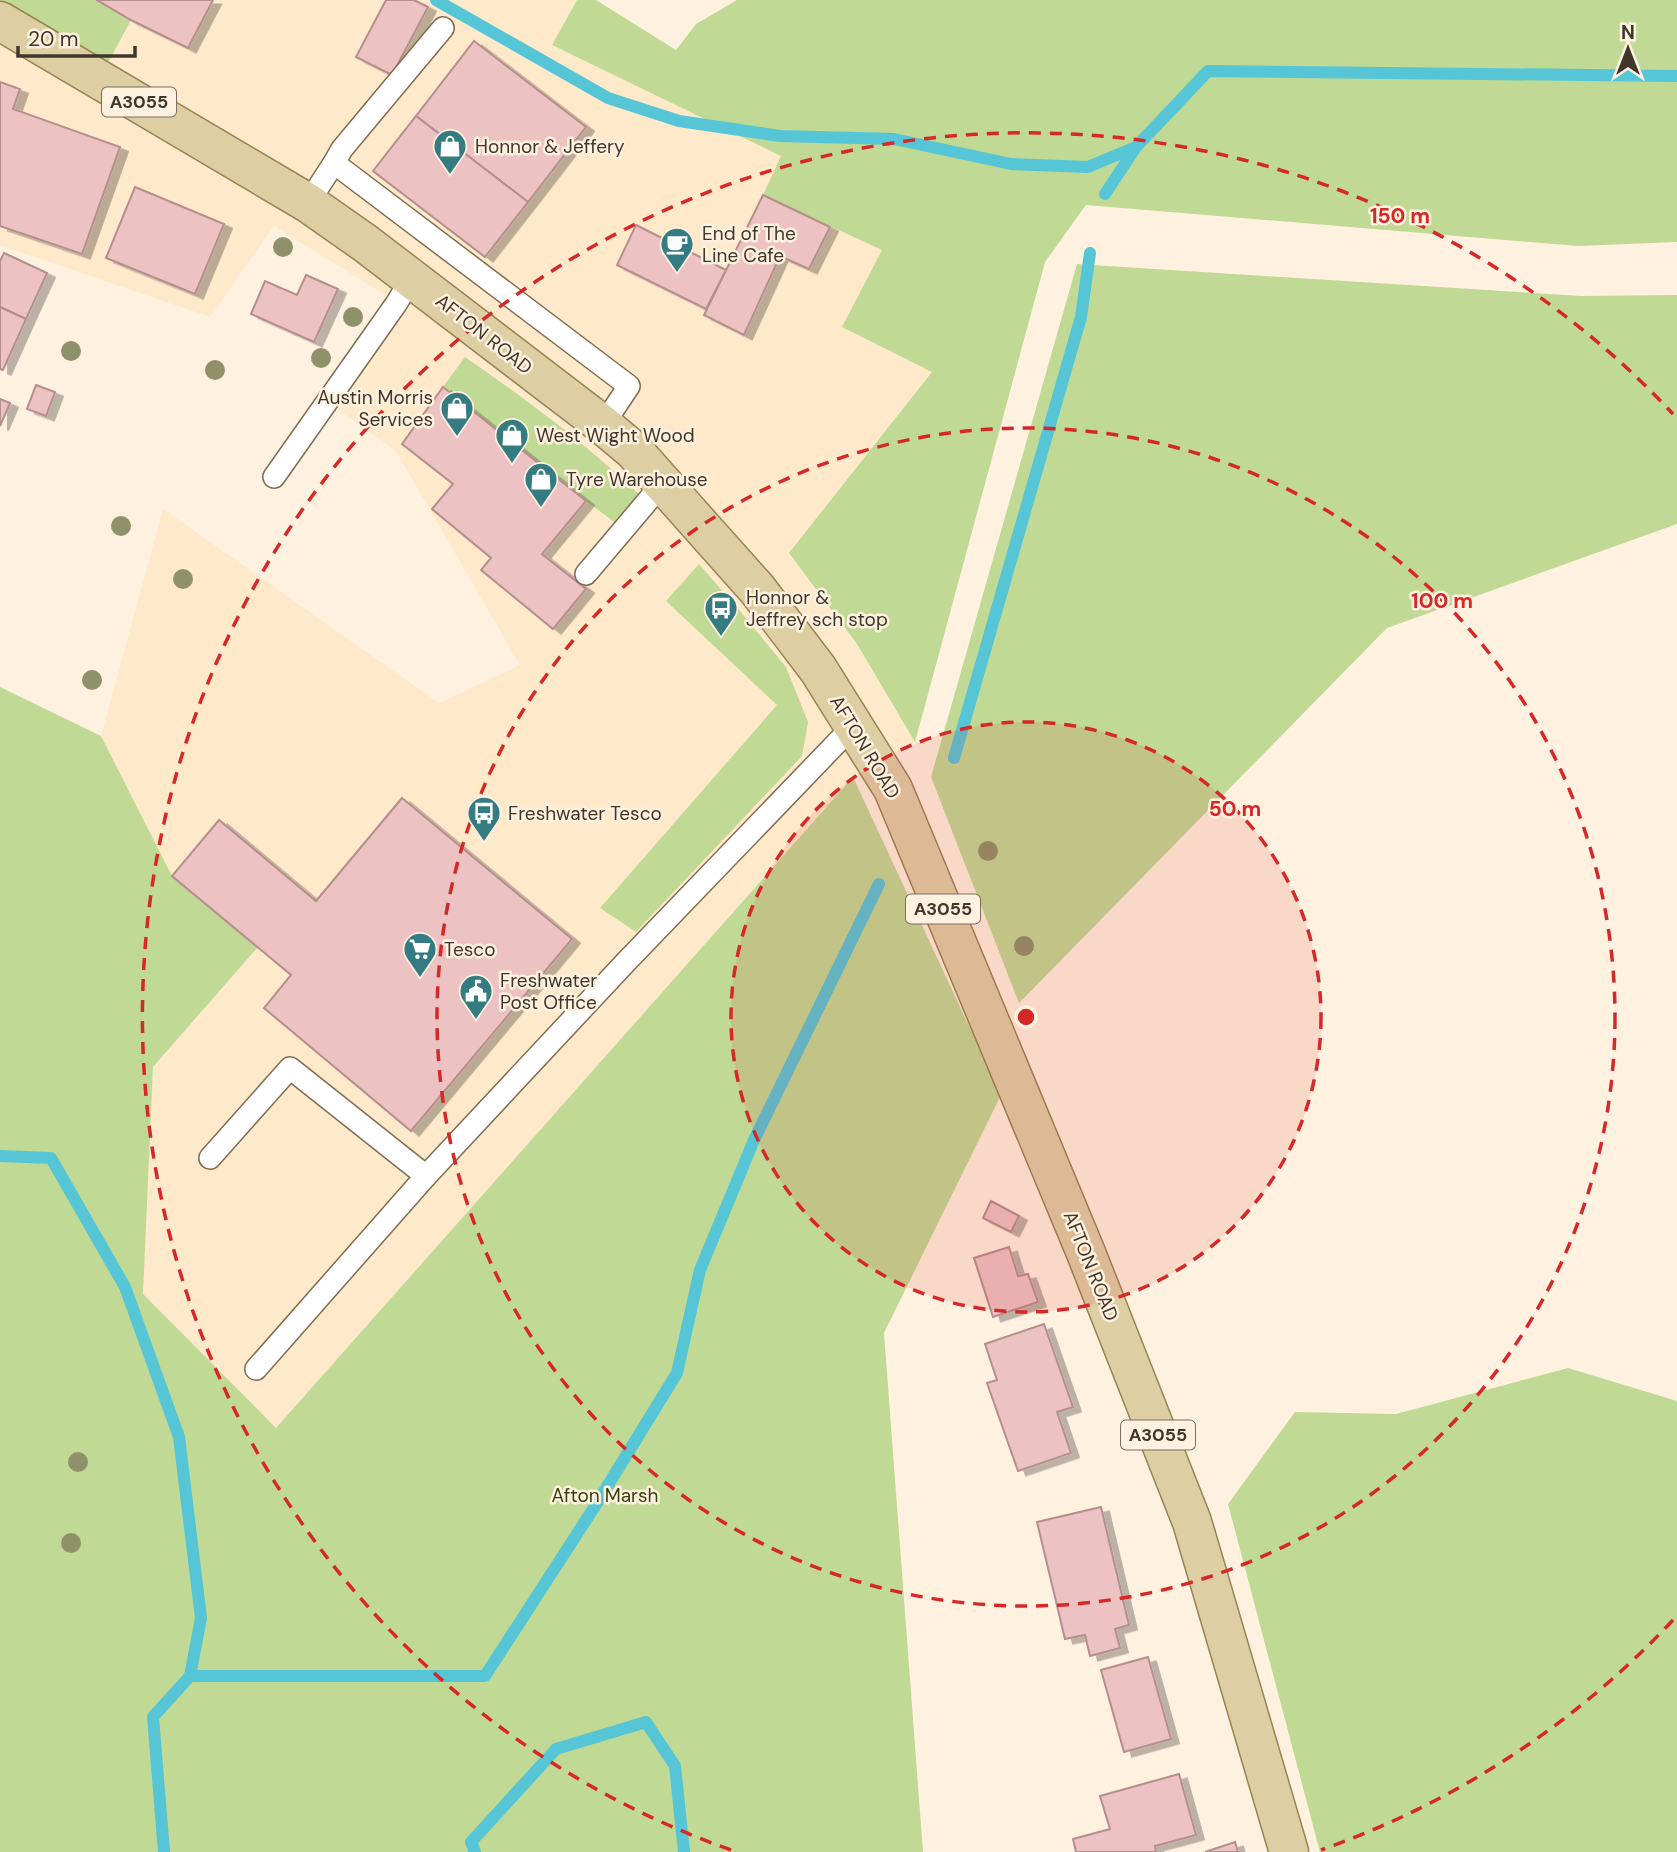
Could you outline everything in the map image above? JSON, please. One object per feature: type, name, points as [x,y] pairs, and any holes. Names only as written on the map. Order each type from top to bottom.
[{"type":"main road","name":"AFTON ROAD","points":[[0,21],[307,203],[412,278],[603,425],[634,451],[662,480],[757,589],[818,668],[893,789],[1086,1253],[1192,1522],[1289,1852]]},
{"type":"lane","points":[[307,203],[342,149],[443,28]]},
{"type":"lane","points":[[334,163],[629,386],[603,425]]},
{"type":"lane","points":[[274,477],[412,278]]},
{"type":"lane","points":[[586,573],[652,498],[662,480]]},
{"type":"lane","points":[[256,1369],[426,1176],[625,963],[853,726]]},
{"type":"lane","points":[[210,1157],[290,1068],[426,1176]]},
{"type":"shaded area","points":[[0,0],[577,0],[552,45],[1045,262],[915,742],[853,777],[276,1428],[143,1295],[153,1067],[258,947],[172,876],[101,736],[163,509],[439,703],[520,665],[395,450],[335,408],[403,310],[387,296],[274,226],[210,317],[0,245]]},
{"type":"green space","points":[[0,0],[97,0],[131,20],[103,72],[0,10]]},
{"type":"green space","points":[[577,0],[596,0],[676,50],[696,24],[737,0],[1677,0],[1677,242],[1578,246],[1086,205],[1045,262],[915,742],[857,644],[789,553],[932,372],[842,327],[882,250],[763,195],[781,156],[552,45]]},
{"type":"green space","points":[[1077,264],[1581,296],[1677,295],[1677,524],[1387,628],[1019,1003],[931,777]]},
{"type":"green space","points":[[465,357],[556,423],[641,496],[617,524],[443,387]]},
{"type":"green space","points":[[699,564],[786,667],[808,722],[802,756],[636,932],[600,908],[777,705],[666,601]]},
{"type":"green space","name":"Afton Marsh","points":[[0,687],[101,736],[172,876],[258,947],[153,1067],[143,1294],[276,1428],[853,777],[1001,1095],[884,1333],[923,1852],[0,1852]]},
{"type":"green space","points":[[1568,1368],[1677,1401],[1677,1852],[1320,1852],[1228,1504],[1295,1412],[1396,1414]]},
{"type":"building","points":[[97,0],[213,0],[188,48]]},
{"type":"building","points":[[386,0],[414,0],[428,7],[392,75],[356,57]]},
{"type":"building","points":[[474,41],[586,127],[528,202],[416,116]]},
{"type":"building","points":[[0,82],[20,89],[13,109],[120,147],[82,254],[0,226]]},
{"type":"building","points":[[416,116],[528,202],[485,257],[373,171]]},
{"type":"building","points":[[135,187],[224,224],[195,294],[106,258]]},
{"type":"building","points":[[763,195],[830,227],[809,269],[780,256],[744,335],[704,315]]},
{"type":"building","points":[[636,225],[726,270],[706,309],[617,265]]},
{"type":"building","points":[[4,253],[47,273],[26,319],[0,307],[0,261]]},
{"type":"building","points":[[306,275],[338,289],[314,342],[251,314],[265,281],[297,295]]},
{"type":"building","points":[[0,307],[26,319],[3,370],[0,369]]},
{"type":"building","points":[[36,385],[55,392],[46,416],[27,409]]},
{"type":"building","points":[[443,387],[586,501],[542,554],[586,589],[553,629],[481,570],[491,558],[432,509],[453,484],[402,444]]},
{"type":"building","points":[[0,399],[10,403],[0,426]]},
{"type":"building","points":[[402,798],[572,939],[411,1131],[264,1008],[291,975],[172,876],[219,820],[316,901]]},
{"type":"building","points":[[991,1201],[1019,1216],[1011,1232],[983,1218]]},
{"type":"building","points":[[1009,1247],[1018,1276],[1028,1274],[1038,1302],[993,1317],[974,1258]]},
{"type":"building","points":[[1044,1324],[1073,1407],[1057,1412],[1071,1453],[1018,1471],[987,1383],[997,1380],[985,1344]]},
{"type":"building","points":[[1101,1507],[1129,1625],[1115,1629],[1120,1648],[1090,1656],[1085,1635],[1065,1639],[1037,1522]]},
{"type":"building","points":[[1148,1657],[1171,1739],[1124,1752],[1101,1670]]},
{"type":"building","points":[[1179,1774],[1196,1835],[1155,1846],[1156,1852],[1076,1852],[1073,1839],[1110,1829],[1100,1796]]},
{"type":"building","points":[[1235,1842],[1238,1852],[1205,1852]]},
{"type":"waterway","points":[[436,0],[608,98],[679,121],[780,136],[894,139],[1011,164],[1088,167],[1136,147]]},
{"type":"waterway","points":[[1105,194],[1136,147],[1208,71],[1677,76]]},
{"type":"waterway","points":[[954,758],[1081,317],[1090,253]]},
{"type":"waterway","points":[[164,1852],[153,1717],[190,1676],[485,1676],[677,1373],[700,1270],[754,1140],[879,884]]},
{"type":"waterway","points":[[0,1156],[51,1158],[125,1287],[179,1437],[201,1618],[190,1676]]},
{"type":"waterway","points":[[475,1852],[471,1842],[556,1749],[646,1722],[675,1766],[684,1852]]},
{"type":"place","name":"Honnor & Jeffery","points":[[450,176]]},
{"type":"place","name":"End of The Line Cafe","points":[[677,274]]},
{"type":"place","name":"Austin Morris Services","points":[[457,438]]},
{"type":"place","name":"West Wight Wood","points":[[512,465]]},
{"type":"place","name":"Tyre Warehouse","points":[[541,509]]},
{"type":"place","name":"Honnor & Jeffrey sch stop","points":[[721,638]]},
{"type":"place","name":"Freshwater Tesco","points":[[484,843]]},
{"type":"place","name":"Tesco","points":[[420,979]]},
{"type":"place","name":"Freshwater Post Office","points":[[476,1021]]}]
